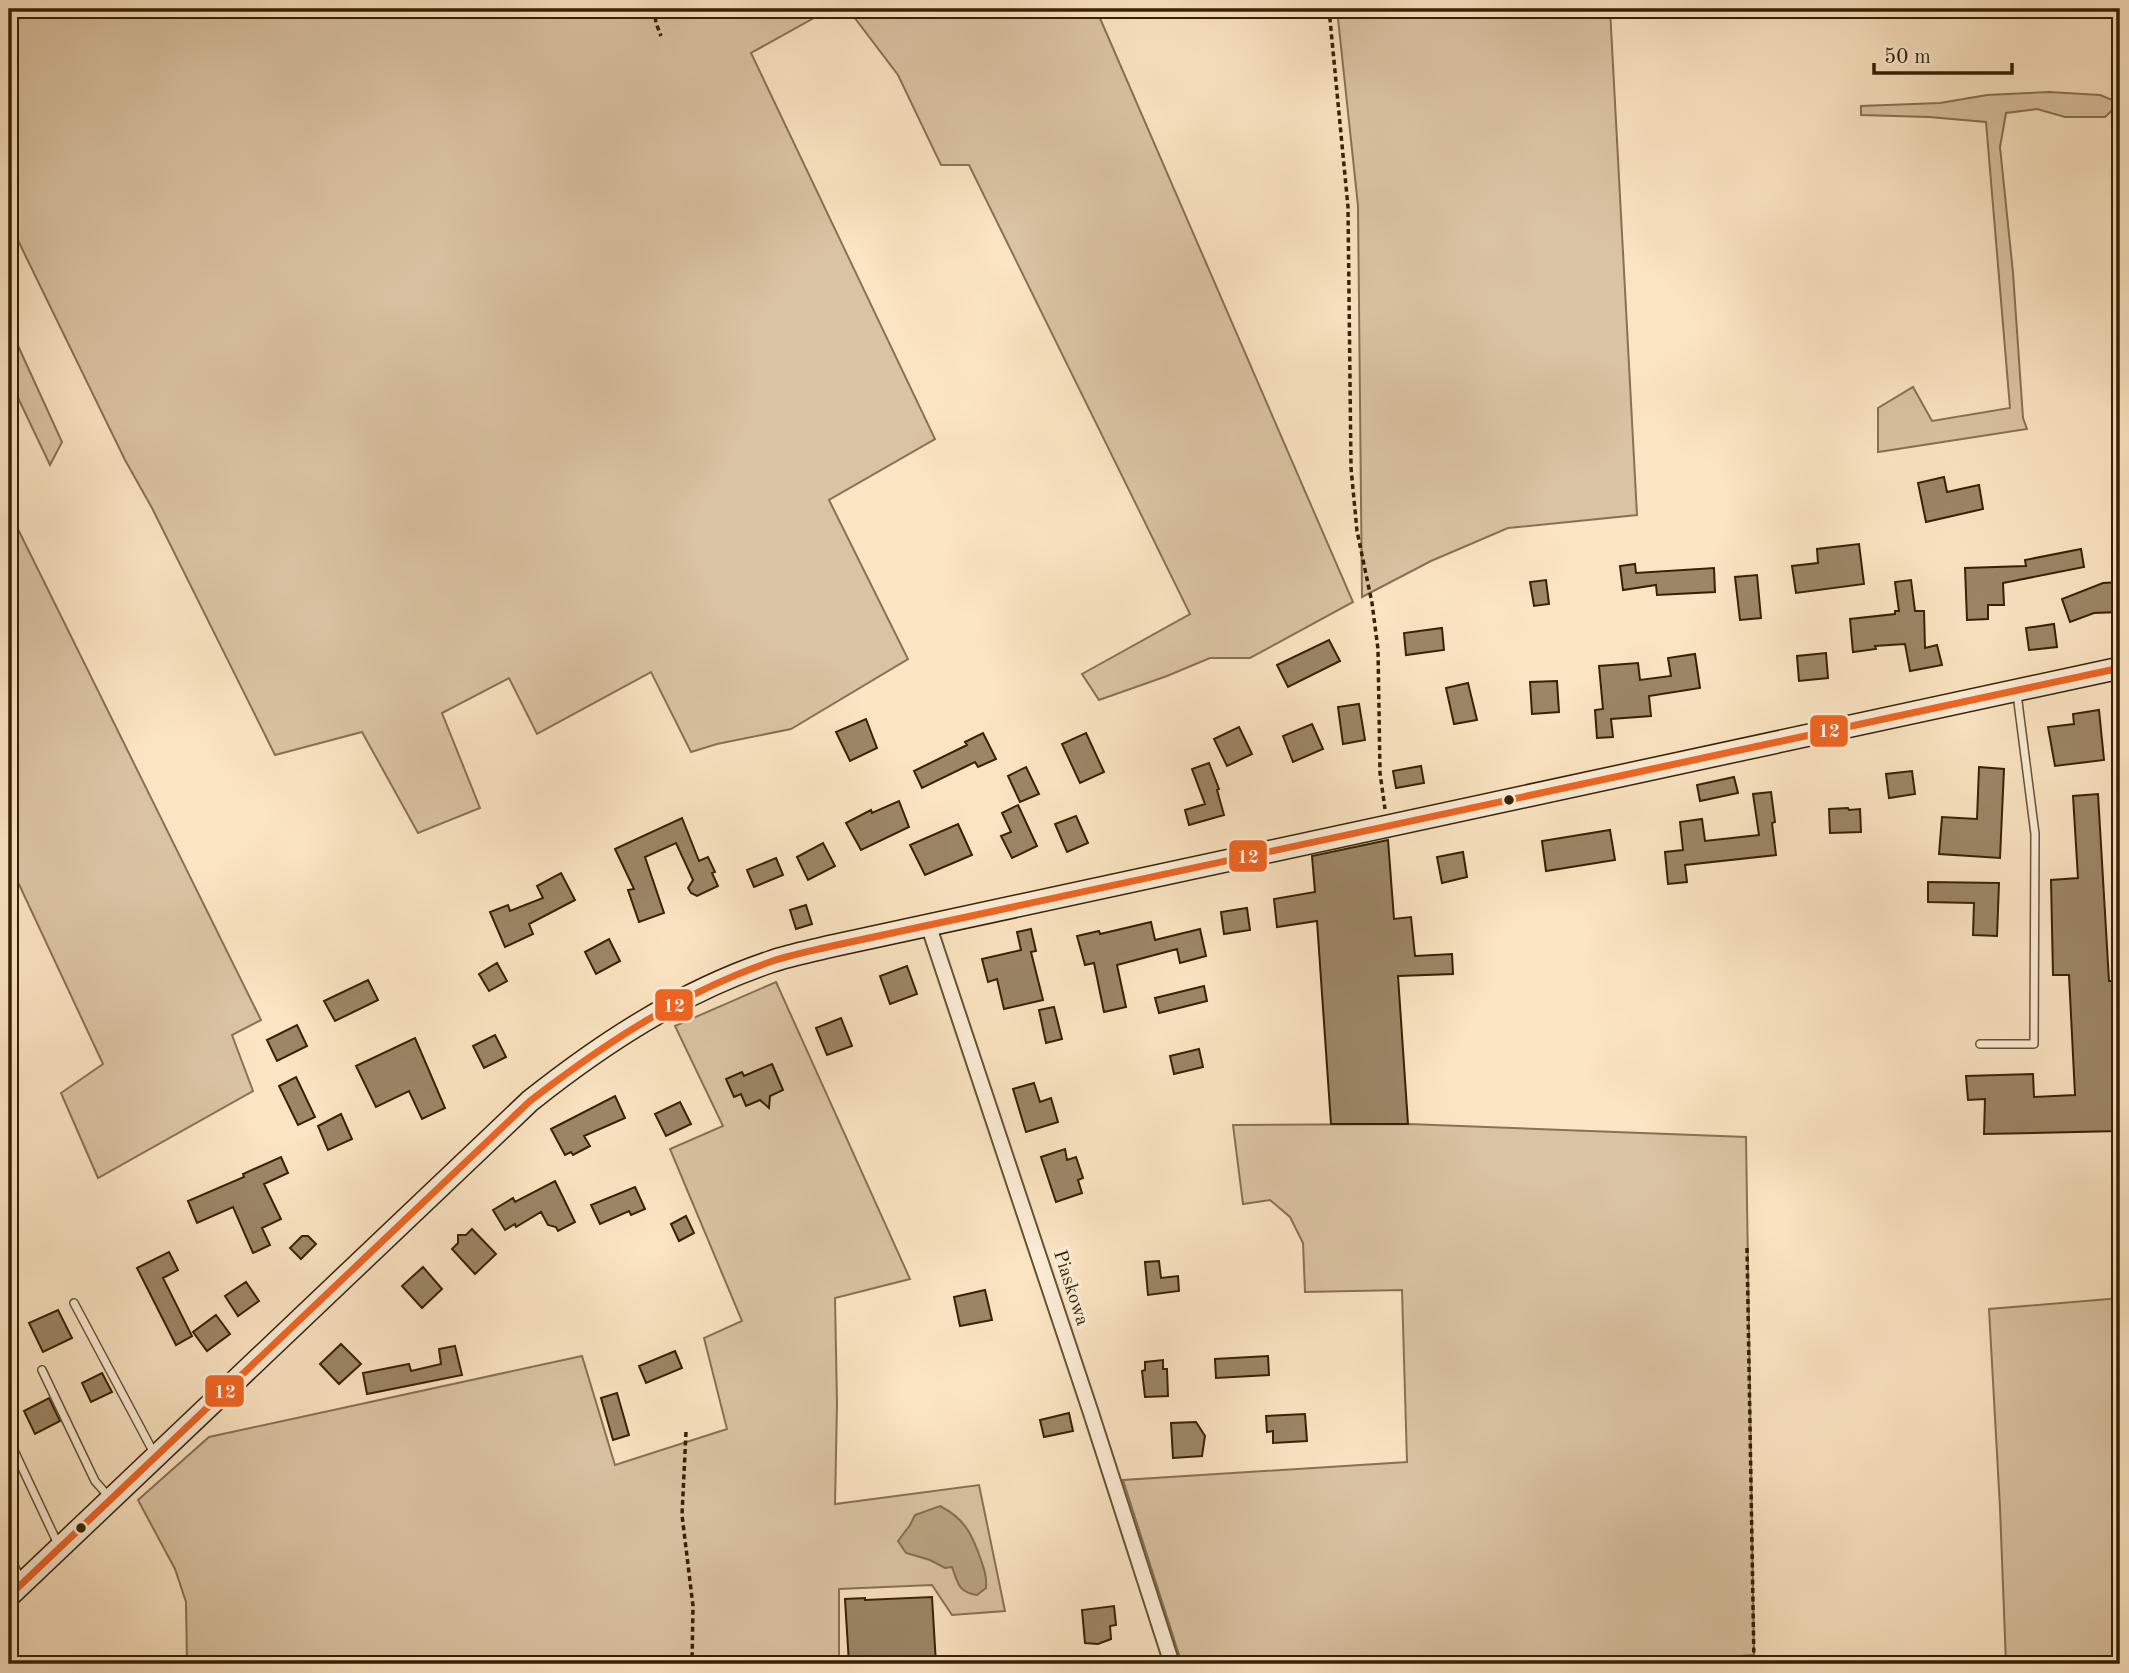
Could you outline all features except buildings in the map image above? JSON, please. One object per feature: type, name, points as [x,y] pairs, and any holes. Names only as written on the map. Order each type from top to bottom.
[{"type":"main road","points":[[15,1590],[530,1101],[621,1034],[676,1002],[771,961],[928,924],[2120,668]]},
{"type":"street","name":"Piaskowa","points":[[928,924],[1172,1664]]},
{"type":"lane","points":[[1980,1044],[2035,1044],[2035,834],[2016,690]]},
{"type":"lane","points":[[74,1303],[155,1456]]},
{"type":"lane","points":[[42,1370],[94,1481],[110,1499]]},
{"type":"lane","points":[[9,1440],[60,1548]]},
{"type":"lane","points":[[9,1554],[15,1590]]},
{"type":"path","points":[[654,9],[661,36]]},
{"type":"path","points":[[1329,9],[1348,207],[1351,468],[1357,531],[1372,603],[1378,649],[1380,773],[1388,825]]},
{"type":"path","points":[[1747,1248],[1754,1664]]},
{"type":"path","points":[[686,1432],[682,1514],[693,1606],[692,1664]]},
{"type":"shaded area","points":[[9,9],[830,9],[751,53],[935,439],[829,500],[908,659],[791,729],[691,752],[651,672],[537,734],[509,678],[442,713],[480,808],[418,833],[362,732],[275,755],[152,508],[125,460],[9,222]]},
{"type":"shaded area","points":[[848,9],[1096,9],[1353,602],[1250,658],[1210,658],[1099,700],[1082,674],[1190,614],[969,165],[941,165],[898,75]]},
{"type":"shaded area","points":[[1337,9],[1610,9],[1637,515],[1508,528],[1431,561],[1362,597],[1358,206]]},
{"type":"shaded area","points":[[2049,92],[2100,95],[2120,103],[2105,117],[2065,117],[2037,109],[2006,113],[2000,147],[2013,273],[2023,418],[2027,429],[1878,452],[1878,408],[1913,387],[1932,421],[2010,408],[1986,122],[1861,115],[1861,106],[1940,103],[1987,95]]},
{"type":"shaded area","points":[[9,326],[62,442],[50,465],[9,379]]},
{"type":"shaded area","points":[[9,511],[261,1020],[232,1035],[253,1091],[98,1178],[61,1093],[103,1064],[9,863]]},
{"type":"shaded area","points":[[776,982],[910,1279],[835,1298],[835,1504],[979,1485],[1005,1611],[952,1615],[932,1585],[839,1589],[839,1664],[187,1664],[186,1602],[175,1569],[138,1500],[209,1437],[582,1356],[615,1465],[727,1429],[704,1338],[742,1321],[670,1149],[723,1126],[675,1026]]},
{"type":"shaded area","points":[[1408,1124],[1746,1137],[1754,1655],[1669,1661],[1668,1664],[1182,1664],[1123,1480],[1407,1462],[1402,1290],[1305,1292],[1303,1243],[1290,1217],[1270,1200],[1243,1204],[1233,1125]]},
{"type":"shaded area","points":[[2120,1298],[2120,1664],[2006,1664],[1989,1309]]},
{"type":"shaded area","points":[[940,1506],[962,1522],[974,1542],[986,1580],[986,1588],[977,1595],[962,1589],[952,1567],[945,1568],[906,1553],[898,1541],[915,1515]]},
{"type":"transit line","name":"12","points":[[9,1596],[530,1101],[615,1040],[705,989],[778,960],[832,946],[2120,668]]}]
